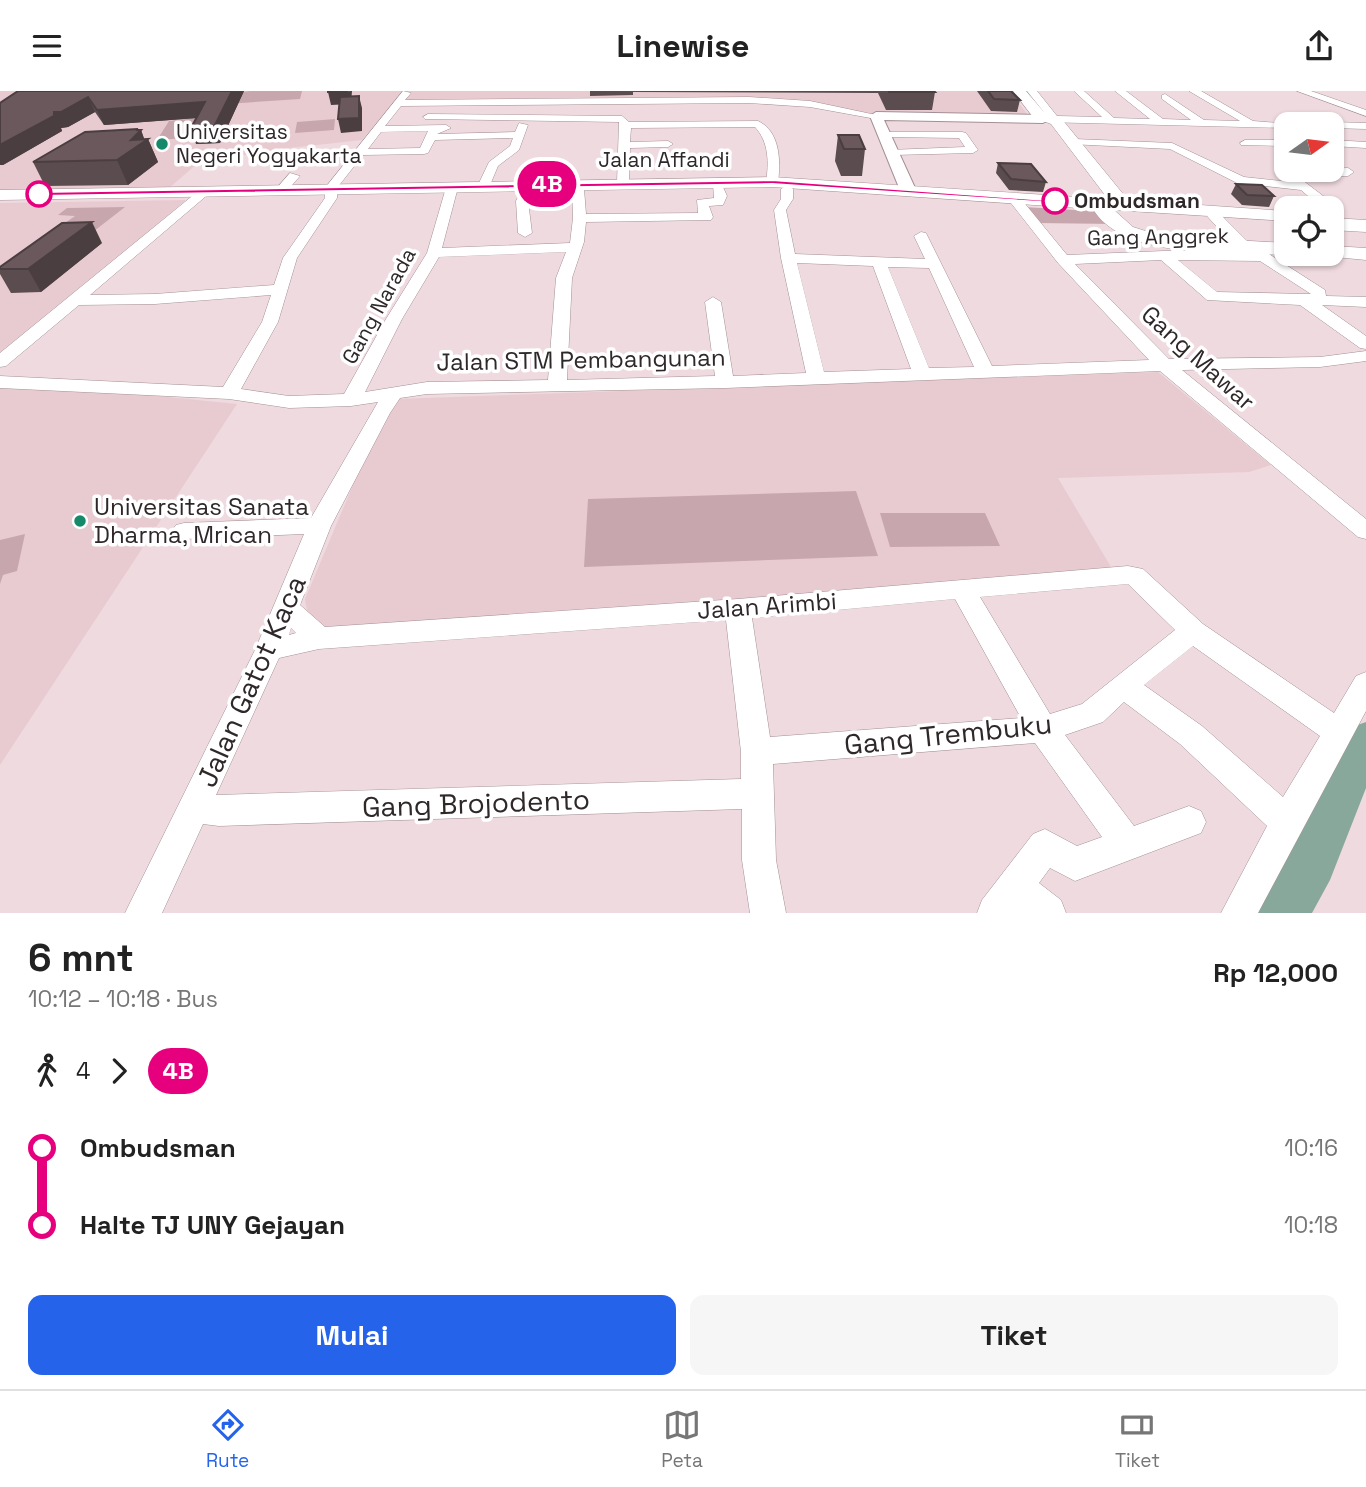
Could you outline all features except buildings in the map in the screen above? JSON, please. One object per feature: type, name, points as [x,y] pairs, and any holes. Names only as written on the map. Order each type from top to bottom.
[{"type":"main road","points":[[1013,91],[1031,115],[1050,119],[1114,208]]},
{"type":"main road","points":[[1019,91],[1036,112],[1050,119],[1073,142],[1126,231],[1145,239],[1175,244],[1274,249]]},
{"type":"main road","name":"Jalan Affandi","points":[[203,193],[288,183],[331,190],[451,191],[780,185],[1274,218]]},
{"type":"main road","name":"Jalan Affandi","points":[[0,198],[484,185],[623,183],[721,186]]},
{"type":"main road","name":"Jalan Affandi","points":[[908,193],[1017,203],[1274,218]]},
{"type":"main road","points":[[1344,218],[1366,224]]},
{"type":"main road","points":[[1344,253],[1366,254]]},
{"type":"street","points":[[229,393],[270,322],[290,258],[331,198],[331,190],[408,91]]},
{"type":"street","points":[[1032,91],[1050,119]]},
{"type":"street","points":[[1079,91],[1112,121]]},
{"type":"street","points":[[1120,91],[1161,122]]},
{"type":"street","points":[[1194,91],[1252,124]]},
{"type":"street","points":[[1302,91],[1366,113]]},
{"type":"street","points":[[1223,94],[1274,121]]},
{"type":"street","points":[[1165,97],[1202,123]]},
{"type":"street","points":[[399,103],[748,100],[802,103],[877,116],[1274,125]]},
{"type":"street","points":[[748,100],[750,116],[754,123]]},
{"type":"street","points":[[1339,104],[1366,105]]},
{"type":"street","points":[[877,116],[908,193]]},
{"type":"street","points":[[387,118],[522,127]]},
{"type":"street","points":[[1135,121],[1172,146],[1241,180],[1302,187]]},
{"type":"street","points":[[623,183],[625,123]]},
{"type":"street","points":[[378,129],[433,132],[625,123],[761,125],[771,144],[780,185],[787,199],[780,211],[816,379]]},
{"type":"street","points":[[1344,125],[1366,126]]},
{"type":"street","points":[[484,185],[493,164],[511,152],[522,127]]},
{"type":"street","points":[[360,152],[424,151],[433,132]]},
{"type":"street","points":[[885,134],[962,135],[973,150],[893,152]]},
{"type":"street","points":[[1344,137],[1362,145]]},
{"type":"street","points":[[1073,142],[1172,146]]},
{"type":"street","points":[[625,145],[668,143]]},
{"type":"street","points":[[1245,143],[1274,143]]},
{"type":"street","points":[[1344,144],[1362,145]]},
{"type":"street","points":[[1344,170],[1354,175],[1344,175]]},
{"type":"street","points":[[1296,182],[1312,196]]},
{"type":"street","points":[[580,218],[706,217],[702,203],[719,202],[721,186]]},
{"type":"street","points":[[557,386],[564,278],[575,247],[580,218],[578,189]]},
{"type":"street","points":[[526,233],[522,201],[527,190]]},
{"type":"street","name":"Gang Narada","points":[[351,400],[383,339],[434,253],[451,191]]},
{"type":"street","points":[[0,362],[203,193]]},
{"type":"street","name":"Gang Mawar","points":[[1017,203],[1063,260],[1164,365],[1366,530]]},
{"type":"street","points":[[1214,216],[1245,248]]},
{"type":"street","points":[[921,236],[986,372]]},
{"type":"street","points":[[434,253],[575,247]]},
{"type":"street","name":"Gang Anggrek","points":[[1063,260],[1245,248],[1264,257],[1319,293],[1309,298]]},
{"type":"street","points":[[1164,255],[1213,297],[1309,298],[1366,302]]},
{"type":"street","points":[[788,258],[933,264]]},
{"type":"street","points":[[879,262],[922,374]]},
{"type":"street","points":[[73,300],[155,299],[281,289]]},
{"type":"street","points":[[1309,298],[1366,344]]},
{"type":"street","points":[[713,302],[725,382]]},
{"type":"street","name":"Jalan STM Pembangunan","points":[[0,382],[229,393],[289,402],[382,401],[426,388],[725,382],[1164,365],[1320,362],[1366,356]]},
{"type":"street","name":"Jalan Gatot Kaca","points":[[144,913],[269,650],[319,526],[382,401]]},
{"type":"street","points":[[184,531],[319,526]]},
{"type":"street","name":"Jalan Arimbi","points":[[269,650],[319,638],[738,609],[1134,575],[1193,631],[1339,733]]},
{"type":"street","points":[[962,591],[1043,729],[1126,844]]},
{"type":"street","points":[[286,607],[319,638]]},
{"type":"street","points":[[738,609],[757,752],[759,860],[768,913]]},
{"type":"street","name":"Gang Trembuku","points":[[757,752],[1043,729],[1092,713],[1123,685],[1193,631]]},
{"type":"street","points":[[1239,913],[1366,684]]},
{"type":"street","points":[[1123,685],[1191,735],[1287,823]]},
{"type":"street","name":"Gang Brojodento","points":[[194,808],[219,811],[431,806],[759,793]]},
{"type":"street","points":[[1048,913],[1006,900],[1045,846],[1075,864],[1189,822]]},
{"type":"shaded area","name":"Universitas Negeri Yogyakarta","points":[[0,91],[1009,91],[1028,115],[883,115],[800,102],[394,102],[362,140],[289,148],[283,154],[206,156],[168,189],[0,192]]},
{"type":"shaded area","points":[[302,91],[300,99],[226,104],[234,93]]},
{"type":"shaded area","points":[[211,116],[200,137],[157,140],[169,121]]},
{"type":"shaded area","points":[[335,119],[334,130],[295,133],[297,122]]},
{"type":"shaded area","points":[[186,200],[0,357],[0,203]]},
{"type":"shaded area","points":[[125,207],[80,242],[38,242],[75,216],[58,215],[67,208]]},
{"type":"shaded area","points":[[1023,207],[1110,212],[1117,224],[1035,223]]},
{"type":"shaded area","points":[[1158,372],[1271,465],[1249,472],[1058,478],[1111,567],[367,632],[327,631],[308,616],[305,599],[382,416],[396,399]]},
{"type":"shaded area","name":"Universitas Sanata Dharma, Mrican","points":[[0,380],[237,404],[0,765]]},
{"type":"shaded area","points":[[856,491],[878,556],[584,567],[588,499]]},
{"type":"shaded area","points":[[880,513],[985,513],[1000,546],[890,547]]},
{"type":"shaded area","points":[[25,534],[17,571],[3,575],[0,584],[0,540]]},
{"type":"waterway","points":[[1026,91],[1048,116]]},
{"type":"waterway","points":[[1282,913],[1311,861],[1349,769],[1366,743]]},
{"type":"bus line","name":"4B","points":[[39,194],[772,182],[1055,201]]},
{"type":"place","name":"Universitas Negeri Yogyakarta","points":[[162,144]]},
{"type":"place","name":"Ombudsman","points":[[1055,201]]},
{"type":"place","name":"Universitas Sanata Dharma, Mrican","points":[[80,521]]}]
